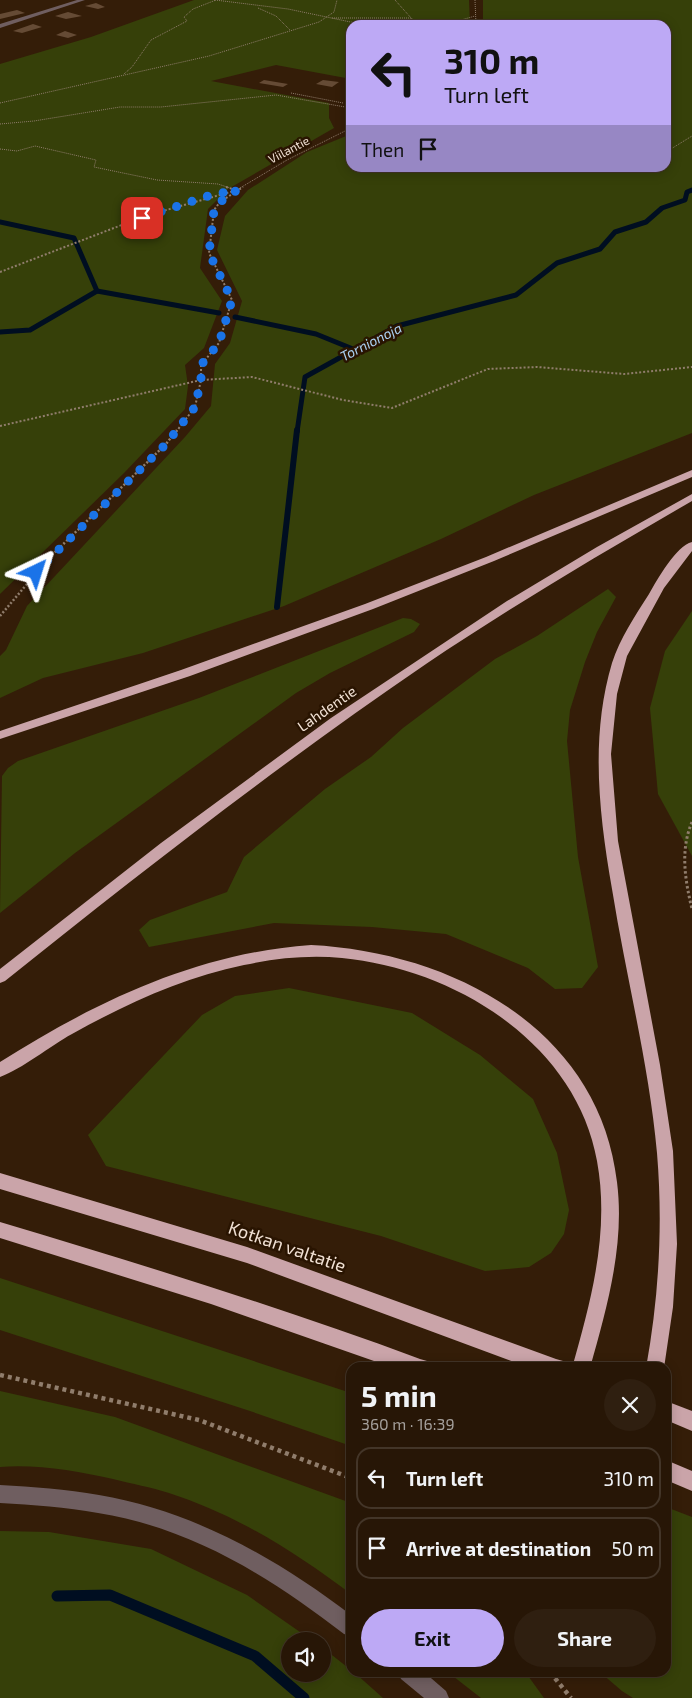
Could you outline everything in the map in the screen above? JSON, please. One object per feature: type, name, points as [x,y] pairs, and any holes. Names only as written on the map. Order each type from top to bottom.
[{"type":"highway","points":[[0,735],[167,680],[338,618],[490,559],[692,473]]},
{"type":"highway","name":"Lahdentie","points":[[0,977],[156,855],[285,758],[379,692],[546,582],[692,497]]},
{"type":"highway","points":[[656,1362],[668,1286],[669,1213],[661,1122],[608,826],[603,760],[608,714],[618,663],[659,585],[692,545]]},
{"type":"highway","points":[[0,1070],[69,1028],[166,984],[248,958],[283,952],[328,952],[408,965],[479,996],[520,1022],[563,1068],[594,1122],[609,1180],[611,1215],[608,1252],[582,1362]]},
{"type":"highway","name":"Kotkan valtatie","points":[[0,1181],[247,1255],[540,1362]]},
{"type":"highway","points":[[0,1230],[118,1265],[346,1340],[404,1362]]},
{"type":"highway","points":[[671,1412],[692,1421]]},
{"type":"highway","points":[[671,1472],[692,1481]]},
{"type":"street","points":[[0,26],[82,0]]},
{"type":"street","points":[[0,1494],[105,1503],[185,1527],[216,1539],[252,1557],[281,1575],[346,1623]]},
{"type":"street","points":[[414,1677],[440,1698]]},
{"type":"path","points":[[122,76],[137,63],[149,42],[180,27],[187,21],[184,16],[193,9],[216,0],[288,9],[346,21]]},
{"type":"path","points":[[0,103],[210,56],[319,22],[334,12],[338,0]]},
{"type":"path","points":[[395,0],[411,18]]},
{"type":"path","points":[[475,0],[476,20]]},
{"type":"path","points":[[253,6],[271,11],[283,20],[290,30]]},
{"type":"path","points":[[461,20],[476,16]]},
{"type":"path","points":[[326,17],[411,18],[416,20]]},
{"type":"path","points":[[291,93],[343,103]]},
{"type":"path","points":[[0,124],[34,121],[120,107],[161,106],[276,95],[346,107]]},
{"type":"path","name":"Viilantie","points":[[237,190],[287,160],[346,130]]},
{"type":"path","points":[[671,149],[692,136]]},
{"type":"path","points":[[0,149],[17,151],[35,146],[96,160],[94,167],[157,180],[218,184],[237,190]]},
{"type":"path","points":[[0,272],[166,210],[237,190]]},
{"type":"path","points":[[0,616],[49,558],[166,444],[195,407],[201,380],[201,365],[219,343],[232,300],[209,253],[214,210],[220,202],[237,190]]},
{"type":"path","points":[[0,426],[201,380],[252,377],[343,400],[392,408],[488,369],[537,367],[624,374],[692,367]]},
{"type":"path","points":[[692,822],[685,834],[687,889],[692,909]]},
{"type":"path","points":[[0,1375],[199,1420],[346,1476]]},
{"type":"path","points":[[554,1677],[571,1698]]},
{"type":"green space","points":[[194,0],[469,0],[470,20],[346,20],[346,78],[276,65],[211,81],[329,103],[329,118],[334,128],[228,189],[208,209],[200,268],[222,301],[204,348],[185,365],[188,386],[185,409],[124,473],[0,594],[0,64],[91,37]]},
{"type":"green space","points":[[483,0],[692,0],[692,433],[534,495],[441,539],[284,606],[143,653],[43,678],[0,698],[0,656],[6,650],[27,606],[185,437],[211,406],[215,364],[230,343],[242,301],[217,250],[225,216],[248,190],[307,152],[346,136],[346,172],[671,172],[671,20],[483,20]]},
{"type":"green space","points":[[608,589],[616,597],[597,632],[585,662],[570,710],[567,741],[578,857],[598,967],[582,988],[555,989],[528,968],[446,934],[372,927],[274,923],[149,947],[139,930],[150,920],[227,892],[244,857],[325,789],[371,757],[403,728],[495,659],[537,636]]},
{"type":"green space","points":[[692,611],[692,856],[658,794],[650,708],[665,651]]},
{"type":"green space","points":[[403,618],[411,619],[420,624],[414,632],[330,673],[296,693],[75,853],[0,913],[2,776],[8,768],[18,761],[199,698]]},
{"type":"green space","points":[[289,988],[412,1013],[480,1055],[533,1099],[557,1153],[569,1210],[564,1234],[551,1253],[529,1267],[485,1271],[381,1236],[106,1166],[88,1135],[202,1015],[235,996]]},
{"type":"green space","points":[[0,1278],[346,1391],[346,1444],[250,1411],[0,1330]]},
{"type":"green space","points":[[0,1391],[115,1417],[346,1501],[346,1591],[287,1549],[264,1536],[218,1512],[169,1493],[85,1473],[43,1467],[0,1467]]},
{"type":"green space","points":[[671,1509],[692,1517],[692,1698],[633,1698],[606,1677],[671,1677]]},
{"type":"green space","points":[[0,1531],[49,1532],[151,1549],[247,1595],[300,1632],[281,1632],[281,1682],[331,1682],[331,1654],[346,1666],[346,1677],[359,1677],[383,1698],[0,1698]]},
{"type":"green space","points":[[454,1677],[529,1677],[544,1698],[481,1698]]},
{"type":"building","points":[[96,3],[105,7],[98,9],[85,6]]},
{"type":"building","points":[[17,10],[25,13],[0,19],[0,14]]},
{"type":"building","points":[[68,12],[82,16],[66,19],[55,16]]},
{"type":"building","points":[[33,24],[42,27],[22,33],[13,31]]},
{"type":"building","points":[[65,31],[77,35],[68,38],[56,35]]},
{"type":"building","points":[[264,80],[288,84],[283,87],[259,83]]},
{"type":"building","points":[[323,80],[339,82],[332,87],[316,84]]},
{"type":"waterway","name":"Tornionoja","points":[[297,432],[305,377],[397,326],[516,295],[557,263],[600,249],[615,232],[646,222],[662,208],[685,200],[687,192],[692,190]]},
{"type":"waterway","points":[[0,222],[74,238],[97,291]]},
{"type":"waterway","points":[[0,332],[30,330],[97,291]]},
{"type":"waterway","points":[[97,291],[219,313]]},
{"type":"waterway","points":[[235,317],[316,334],[353,349]]},
{"type":"waterway","name":"Tornionoja","points":[[277,607],[297,430]]},
{"type":"waterway","points":[[57,1596],[110,1595],[255,1656],[304,1698]]},
{"type":"route","points":[[36,572],[166,444],[195,407],[201,380],[201,365],[219,343],[226,321],[232,300],[209,253],[211,227],[214,210],[220,202],[237,190],[211,195],[142,218]]}]
